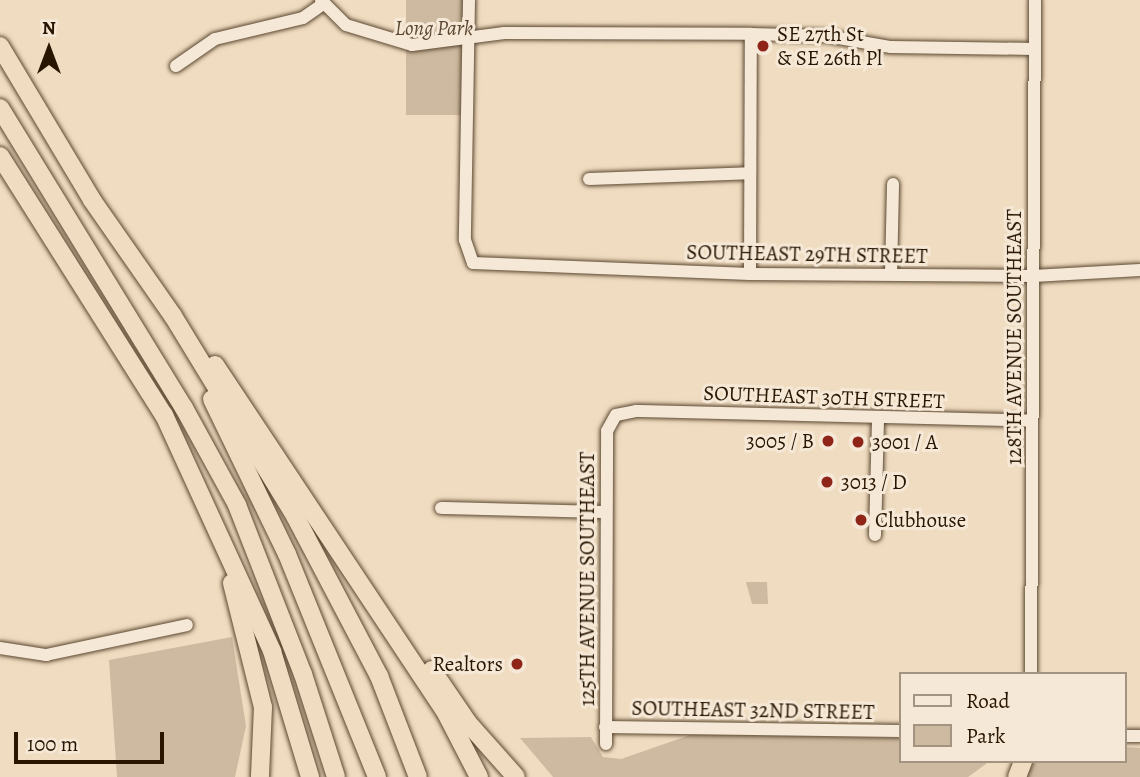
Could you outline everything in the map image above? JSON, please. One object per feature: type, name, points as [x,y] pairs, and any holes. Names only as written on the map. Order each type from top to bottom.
[{"type":"highway","points":[[0,46],[137,266],[173,316],[318,556],[379,676],[418,777]]},
{"type":"highway","points":[[0,108],[184,408],[237,505],[303,674],[336,777]]},
{"type":"highway","points":[[0,156],[163,415],[211,513],[272,651],[310,777]]},
{"type":"highway","points":[[137,266],[219,370],[468,723],[516,777]]},
{"type":"highway","points":[[173,316],[287,554],[377,777]]},
{"type":"highway","points":[[303,492],[445,711],[479,777]]},
{"type":"highway","points":[[211,513],[263,706],[260,777]]},
{"type":"street","points":[[468,35],[469,0]]},
{"type":"street","name":"128TH AVENUE SOUTHEAST","points":[[1031,672],[1035,0]]},
{"type":"street","points":[[176,66],[215,39],[303,18],[322,2],[346,25],[397,43],[426,44],[468,35],[751,34],[827,36],[891,47],[1035,49]]},
{"type":"street","points":[[750,274],[751,34]]},
{"type":"street","name":"SOUTHEAST 29TH STREET","points":[[468,35],[465,240],[473,263],[750,274],[1033,276],[1140,270]]},
{"type":"street","points":[[589,179],[750,173]]},
{"type":"street","points":[[891,274],[893,184]]},
{"type":"street","name":"SOUTHEAST 30TH STREET","points":[[616,415],[636,411],[1032,421]]},
{"type":"street","name":"125TH AVENUE SOUTHEAST","points":[[606,744],[607,431],[616,415]]},
{"type":"street","points":[[874,535],[878,419]]},
{"type":"street","points":[[440,508],[606,512]]},
{"type":"street","points":[[0,648],[46,655],[187,625]]},
{"type":"street","name":"SOUTHEAST 32ND STREET","points":[[605,727],[898,732]]},
{"type":"green space","name":"Long Park","points":[[406,0],[463,0],[463,115],[406,115]]},
{"type":"green space","points":[[746,582],[767,582],[768,604],[752,604]]},
{"type":"green space","points":[[232,637],[246,726],[235,777],[117,777],[109,660]]},
{"type":"green space","points":[[693,734],[898,738],[898,763],[987,763],[968,777],[553,777],[520,738],[591,737],[603,757],[621,759]]},
{"type":"green space","points":[[1126,747],[1140,748],[1140,777],[1025,777],[1030,763],[1126,763]]},
{"type":"place","name":"SE 27th St & SE 26th Pl","points":[[763,46]]},
{"type":"place","name":"3005 / B","points":[[828,441]]},
{"type":"place","name":"3001 / A","points":[[858,442]]},
{"type":"place","name":"3013 / D","points":[[827,482]]},
{"type":"place","name":"Clubhouse","points":[[861,520]]},
{"type":"place","name":"Realtors","points":[[517,664]]}]
